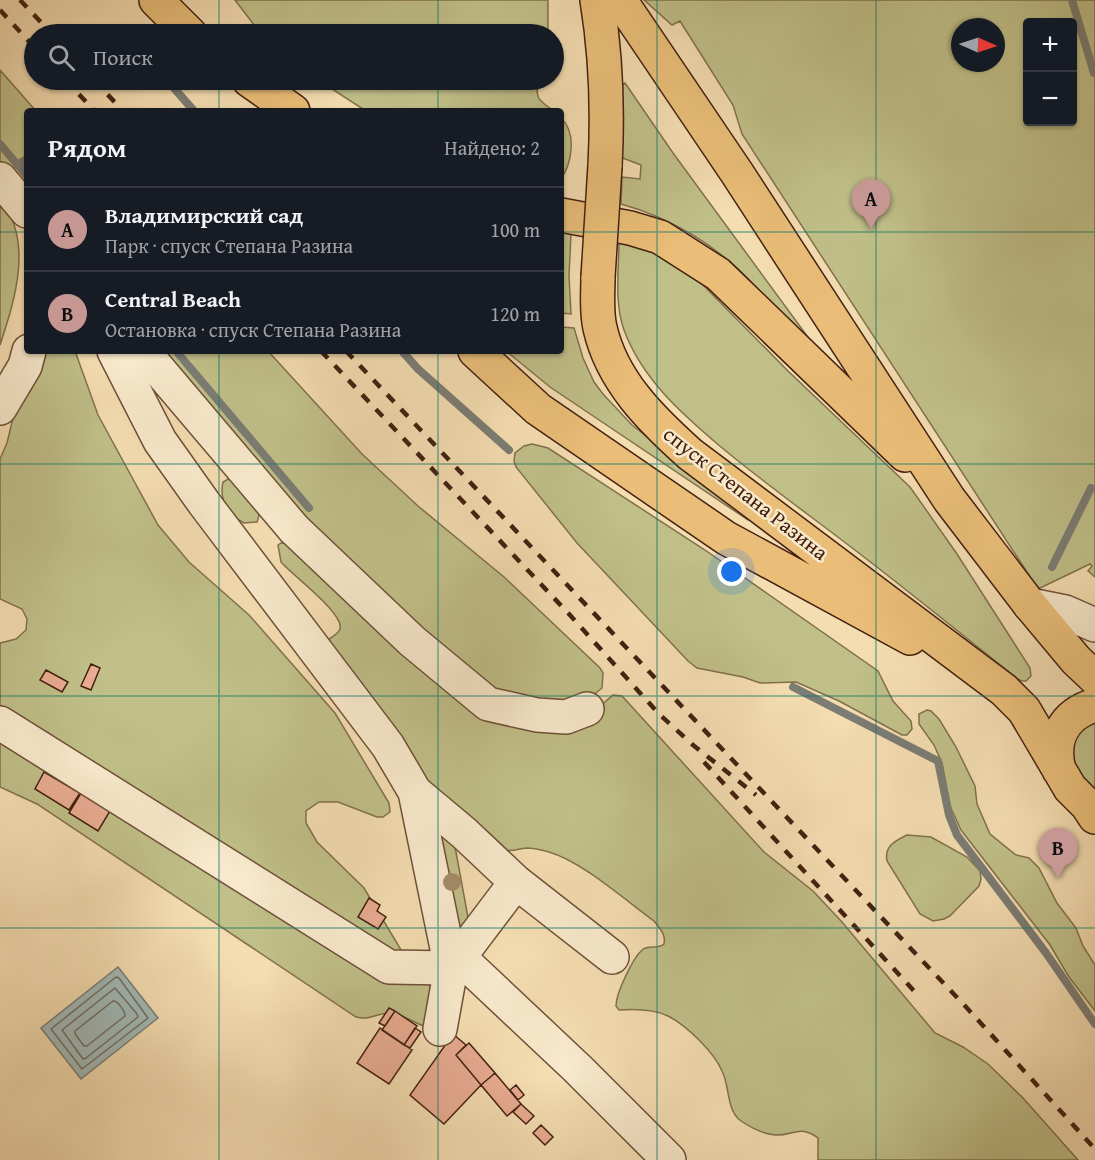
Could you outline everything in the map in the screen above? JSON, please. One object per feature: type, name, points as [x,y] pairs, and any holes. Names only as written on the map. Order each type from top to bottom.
[{"type":"main road","points":[[156,0],[180,24]]},
{"type":"main road","name":"спуск Степана Разина","points":[[597,0],[606,68],[608,117],[597,306],[608,355],[622,380],[644,410],[690,454],[1004,690],[1024,710],[1070,788],[1092,809]]},
{"type":"main road","points":[[620,0],[737,173],[949,499],[1030,605],[1076,660],[1095,678]]},
{"type":"main road","points":[[236,90],[251,108]]},
{"type":"main road","points":[[263,90],[289,108]]},
{"type":"main road","points":[[564,216],[630,228],[660,237],[718,274],[949,499]]},
{"type":"main road","points":[[478,354],[538,409],[726,538],[1004,690]]},
{"type":"main road","points":[[1059,770],[1056,752],[1057,740],[1062,727],[1071,716],[1084,708],[1095,705]]},
{"type":"lane","points":[[0,179],[24,207]]},
{"type":"lane","points":[[0,408],[25,366],[28,354]]},
{"type":"lane","points":[[116,354],[160,441],[204,503],[388,746],[415,792],[455,962],[578,1069],[669,1160]]},
{"type":"lane","points":[[146,354],[294,529],[412,641],[488,704],[537,715],[566,717],[587,709]]},
{"type":"lane","points":[[160,441],[164,421],[171,414],[180,412],[197,415]]},
{"type":"lane","points":[[1030,605],[1065,612],[1095,625]]},
{"type":"lane","points":[[0,723],[389,967],[455,962]]},
{"type":"lane","points":[[415,792],[464,833],[516,882],[612,957]]},
{"type":"lane","points":[[440,1029],[455,962],[516,882]]},
{"type":"shaded area","points":[[235,0],[548,0],[548,24],[253,24]]},
{"type":"shaded area","points":[[644,0],[1095,0],[1095,577],[1088,571],[1092,566],[1090,564],[1038,589],[742,134],[733,105],[680,21],[672,25]]},
{"type":"shaded area","points":[[0,70],[33,108],[24,108],[24,192],[0,163]]},
{"type":"shaded area","points":[[625,83],[673,153],[810,340],[784,321],[740,271],[710,246],[658,217],[621,204],[622,177],[640,179],[641,165],[620,157],[619,86]]},
{"type":"shaded area","points":[[333,90],[537,90],[539,98],[550,108],[361,108]]},
{"type":"shaded area","points":[[564,122],[571,140],[570,157],[564,174]]},
{"type":"shaded area","points":[[0,199],[10,215],[19,252],[16,290],[0,345]]},
{"type":"shaded area","points":[[564,232],[571,233],[569,276],[571,314],[564,313]]},
{"type":"shaded area","points":[[619,240],[660,254],[702,284],[789,372],[910,487],[957,554],[1030,668],[1031,676],[1026,681],[1018,679],[706,435],[652,380],[632,348],[621,319],[618,297]]},
{"type":"shaded area","points":[[564,327],[574,328],[583,358],[594,382],[603,394],[632,425],[750,516],[748,520],[550,387],[510,354],[564,354]]},
{"type":"shaded area","points":[[33,354],[76,354],[98,415],[158,525],[189,562],[249,615],[335,713],[389,803],[390,812],[383,817],[377,817],[338,802],[319,802],[306,811],[306,823],[317,842],[364,888],[416,975],[432,988],[428,1027],[391,1013],[366,1018],[356,1017],[37,804],[0,787],[0,643],[16,639],[26,630],[27,619],[22,609],[0,599],[0,459],[7,443],[18,397]]},
{"type":"shaded area","points":[[160,354],[271,354],[362,454],[418,506],[504,577],[600,668],[603,673],[602,688],[580,706],[493,692],[318,536]]},
{"type":"shaded area","points":[[532,444],[548,448],[705,550],[878,671],[893,701],[911,721],[912,729],[907,735],[902,735],[839,701],[796,682],[760,683],[743,677],[697,668],[577,543],[516,467],[515,453],[524,446]]},
{"type":"shaded area","points":[[230,478],[260,512],[257,522],[244,523],[229,511],[222,495],[222,489],[223,482]]},
{"type":"shaded area","points":[[287,544],[443,685],[592,713],[613,695],[622,696],[764,852],[813,891],[842,922],[935,1033],[963,1047],[988,1064],[1023,1098],[1078,1160],[818,1160],[818,1138],[811,1134],[801,1131],[781,1135],[770,1134],[741,1121],[733,1111],[718,1064],[691,1032],[675,1020],[657,1012],[619,1010],[616,1006],[622,985],[638,954],[647,947],[659,947],[664,944],[663,934],[654,921],[576,864],[538,849],[503,850],[434,799],[326,642],[339,631],[339,622],[326,605],[281,562],[278,545]]},
{"type":"shaded area","points":[[927,710],[939,719],[956,747],[975,786],[977,804],[990,834],[1016,855],[1029,858],[1039,868],[1057,903],[1076,928],[1083,946],[1095,965],[1095,1011],[1069,977],[1050,945],[961,830],[950,806],[942,763],[934,745],[919,724],[919,714]]},
{"type":"shaded area","points":[[1095,720],[1095,792],[1073,772],[1072,748],[1081,730]]},
{"type":"shaded area","points":[[439,835],[451,841],[456,852],[469,923],[461,938]]},
{"type":"shaded area","points":[[907,835],[931,837],[967,857],[980,871],[979,886],[950,916],[944,919],[933,921],[920,914],[887,861],[889,848]]},
{"type":"water","points":[[118,967],[158,1018],[81,1079],[41,1028]]},
{"type":"building","points":[[91,664],[100,668],[91,690],[81,686]]},
{"type":"building","points":[[46,670],[68,682],[62,692],[40,680]]},
{"type":"building","points":[[44,772],[80,793],[69,810],[35,789]]},
{"type":"building","points":[[81,793],[110,811],[98,831],[69,813]]},
{"type":"building","points":[[369,898],[380,905],[377,911],[386,917],[378,929],[358,917]]},
{"type":"building","points":[[389,1008],[395,1011],[385,1026],[379,1023]]},
{"type":"building","points":[[395,1011],[417,1026],[404,1045],[382,1030]]},
{"type":"building","points":[[380,1028],[412,1050],[389,1084],[357,1063]]},
{"type":"building","points":[[415,1028],[421,1032],[410,1048],[404,1045]]},
{"type":"building","points":[[453,1034],[466,1045],[456,1055],[481,1085],[444,1124],[410,1095]]},
{"type":"building","points":[[469,1043],[495,1073],[481,1085],[456,1055]]},
{"type":"building","points":[[495,1073],[521,1104],[507,1116],[481,1085]]},
{"type":"building","points":[[516,1085],[524,1095],[518,1100],[510,1090]]},
{"type":"building","points":[[521,1104],[534,1116],[526,1124],[513,1112]]},
{"type":"building","points":[[541,1125],[553,1137],[545,1145],[533,1133]]},
{"type":"waterway","points":[[1072,0],[1094,73]]},
{"type":"waterway","points":[[176,90],[191,108]]},
{"type":"waterway","points":[[0,144],[24,172]]},
{"type":"waterway","points":[[17,165],[24,161]]},
{"type":"waterway","points":[[179,354],[309,508]]},
{"type":"waterway","points":[[405,354],[418,369],[509,450]]},
{"type":"waterway","points":[[1052,567],[1091,488]]},
{"type":"waterway","points":[[793,687],[938,761],[949,815],[957,835],[1046,953],[1095,1024]]},
{"type":"railway","points":[[20,0],[43,24]]},
{"type":"railway","points":[[0,10],[24,36]]},
{"type":"railway","points":[[75,90],[92,108]]},
{"type":"railway","points":[[103,90],[120,108]]},
{"type":"railway","points":[[324,354],[569,614],[659,714],[693,745],[756,795]]},
{"type":"railway","points":[[349,354],[967,1008],[1095,1149]]},
{"type":"railway","points":[[704,762],[915,992]]},
{"type":"place","name":"Владимирский сад","points":[[871,229]]},
{"type":"place","name":"Central Beach","points":[[1058,878]]}]
